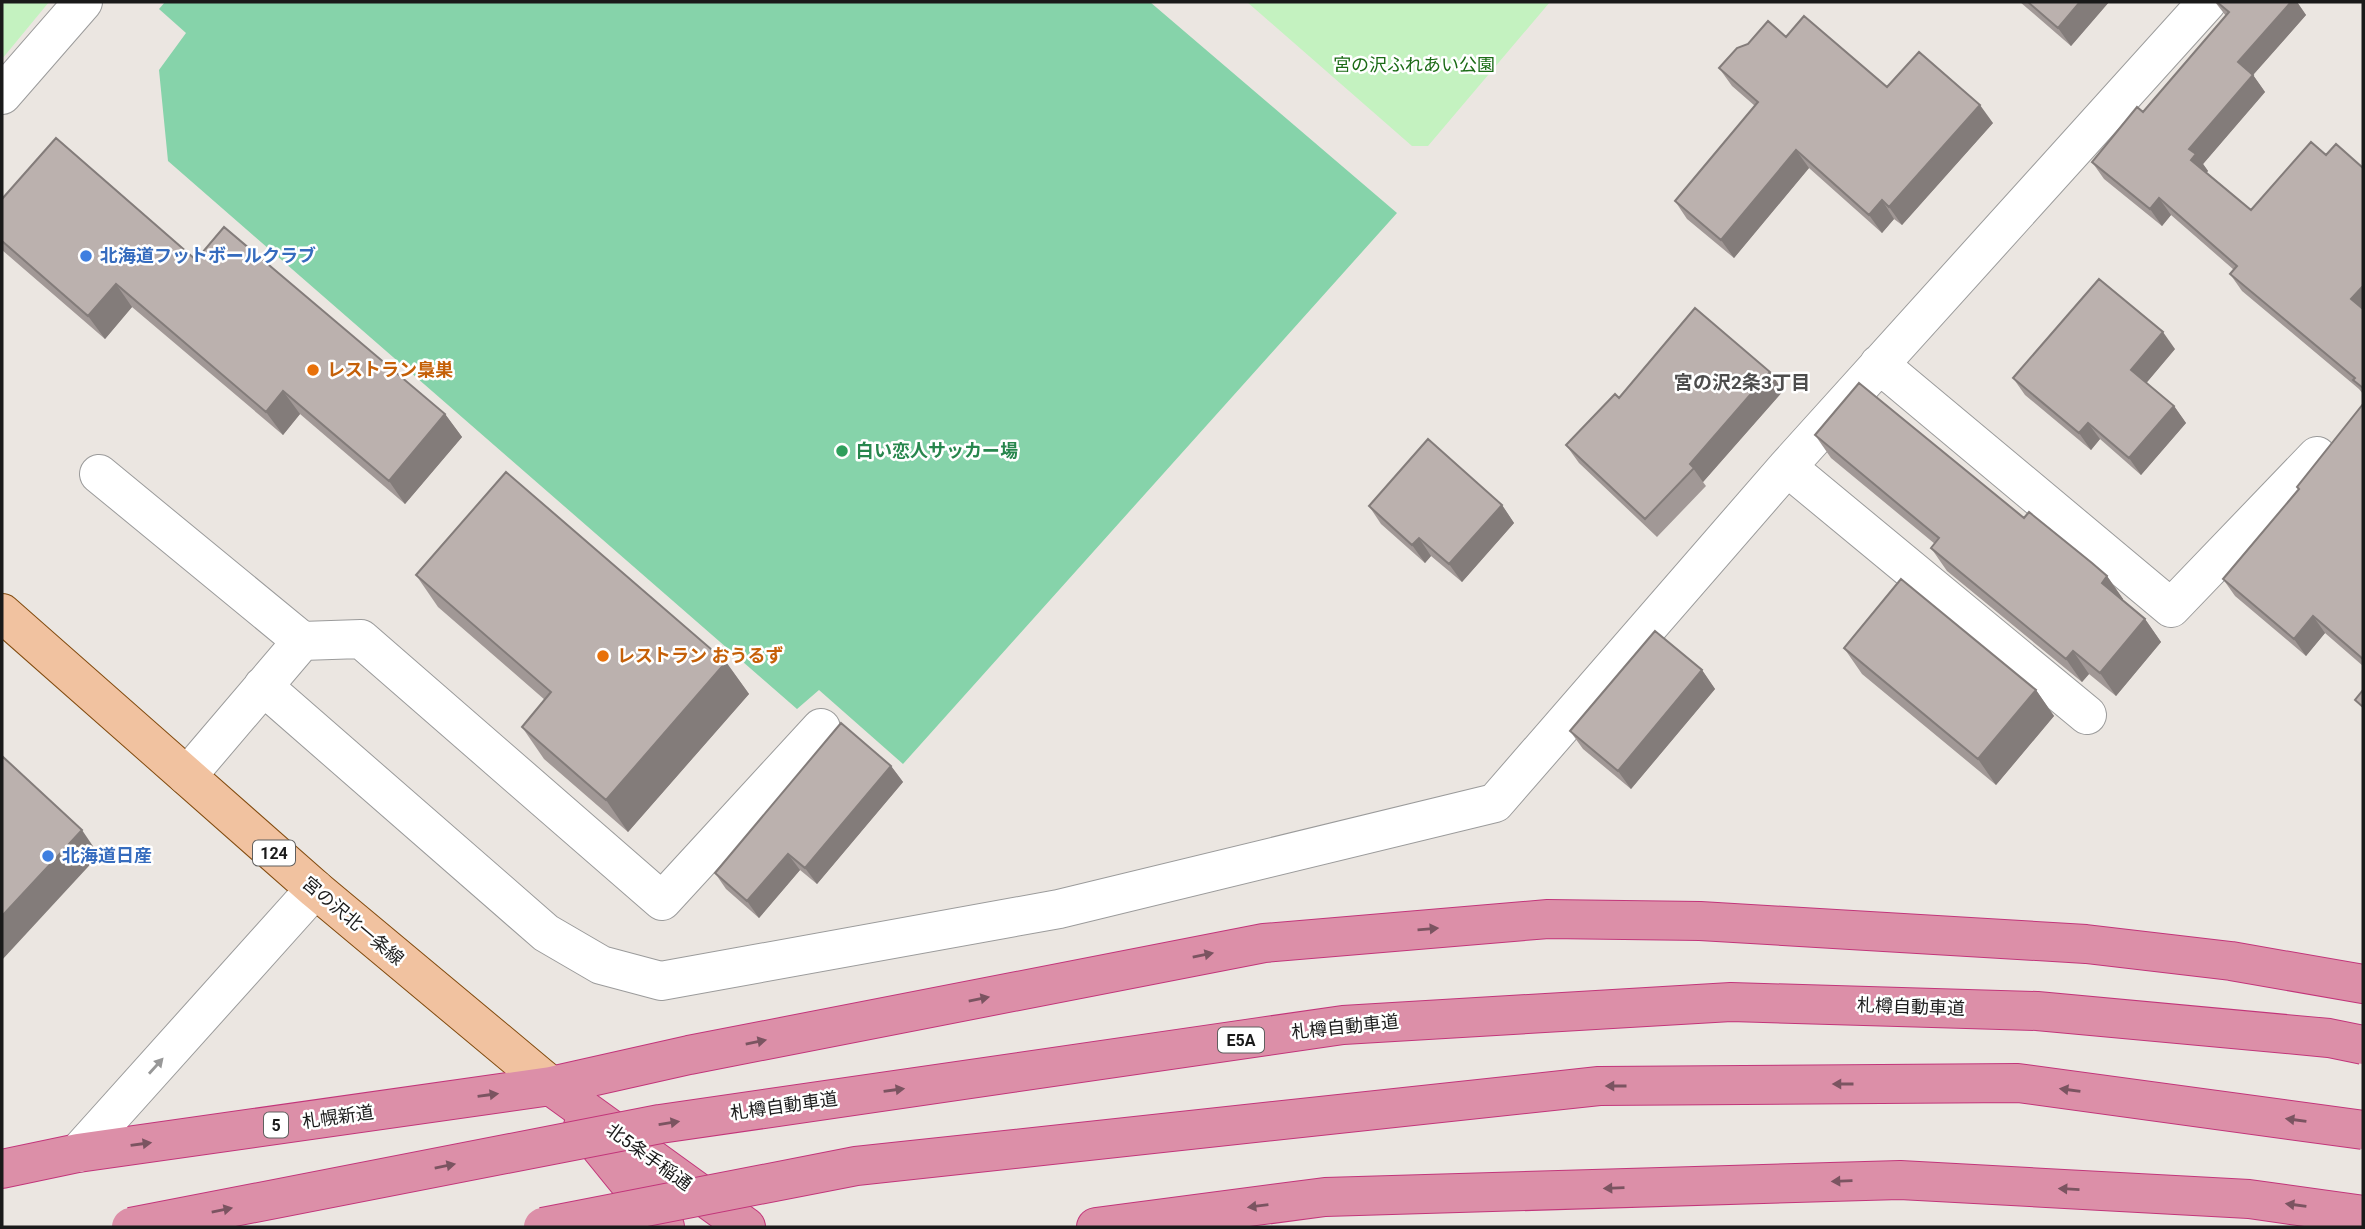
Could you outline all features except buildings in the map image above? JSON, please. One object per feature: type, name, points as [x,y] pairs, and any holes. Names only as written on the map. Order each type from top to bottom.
[{"type":"highway","name":"札幌新道","points":[[2,1169],[78,1153],[551,1086],[689,1055],[1264,943],[1548,919],[1700,921],[2086,944],[2231,961],[2363,984]]},
{"type":"highway","name":"札樽自動車道","points":[[131,1227],[660,1124],[1343,1025],[1731,1002],[2037,1011],[2329,1038],[2363,1045]]},
{"type":"highway","points":[[543,1227],[856,1166],[1599,1086],[2018,1083],[2363,1130]]},
{"type":"highway","points":[[551,1086],[665,1227]]},
{"type":"highway","name":"北5条手稲通","points":[[551,1086],[746,1227]]},
{"type":"highway","points":[[1096,1227],[1325,1197],[1900,1180],[2249,1199],[2363,1215]]},
{"type":"main road","name":"宮の沢北一条線","points":[[2,613],[315,889],[551,1086]]},
{"type":"street","points":[[2,95],[83,2]]},
{"type":"street","points":[[263,686],[546,933],[601,965],[661,981],[1059,909],[1495,803],[1879,363],[2207,2]]},
{"type":"street","points":[[1879,363],[2171,608],[2317,456]]},
{"type":"street","points":[[1787,467],[2087,715]]},
{"type":"street","points":[[99,474],[302,641],[362,639],[662,901],[821,728]]},
{"type":"street","points":[[187,776],[302,641]]},
{"type":"street","points":[[78,1153],[315,889]]},
{"type":"green space","points":[[2,2],[49,2],[2,59]]},
{"type":"green space","name":"白い恋人サッカー場","points":[[165,2],[1150,2],[1397,213],[903,764],[819,690],[797,709],[168,161],[159,70],[186,33],[159,9]]},
{"type":"green space","name":"宮の沢ふれあい公園","points":[[1247,2],[1550,2],[1428,146],[1412,146]]},
{"type":"place","name":"北海道フットボールクラブ","points":[[86,256]]},
{"type":"place","name":"レストラン梟巣","points":[[313,370]]},
{"type":"place","name":"白い恋人サッカー場","points":[[842,451]]},
{"type":"place","name":"レストラン おうるず","points":[[603,656]]},
{"type":"place","name":"北海道日産","points":[[48,856]]},
{"type":"district","name":"宮の沢2条3丁目","points":[[1742,382]]}]
